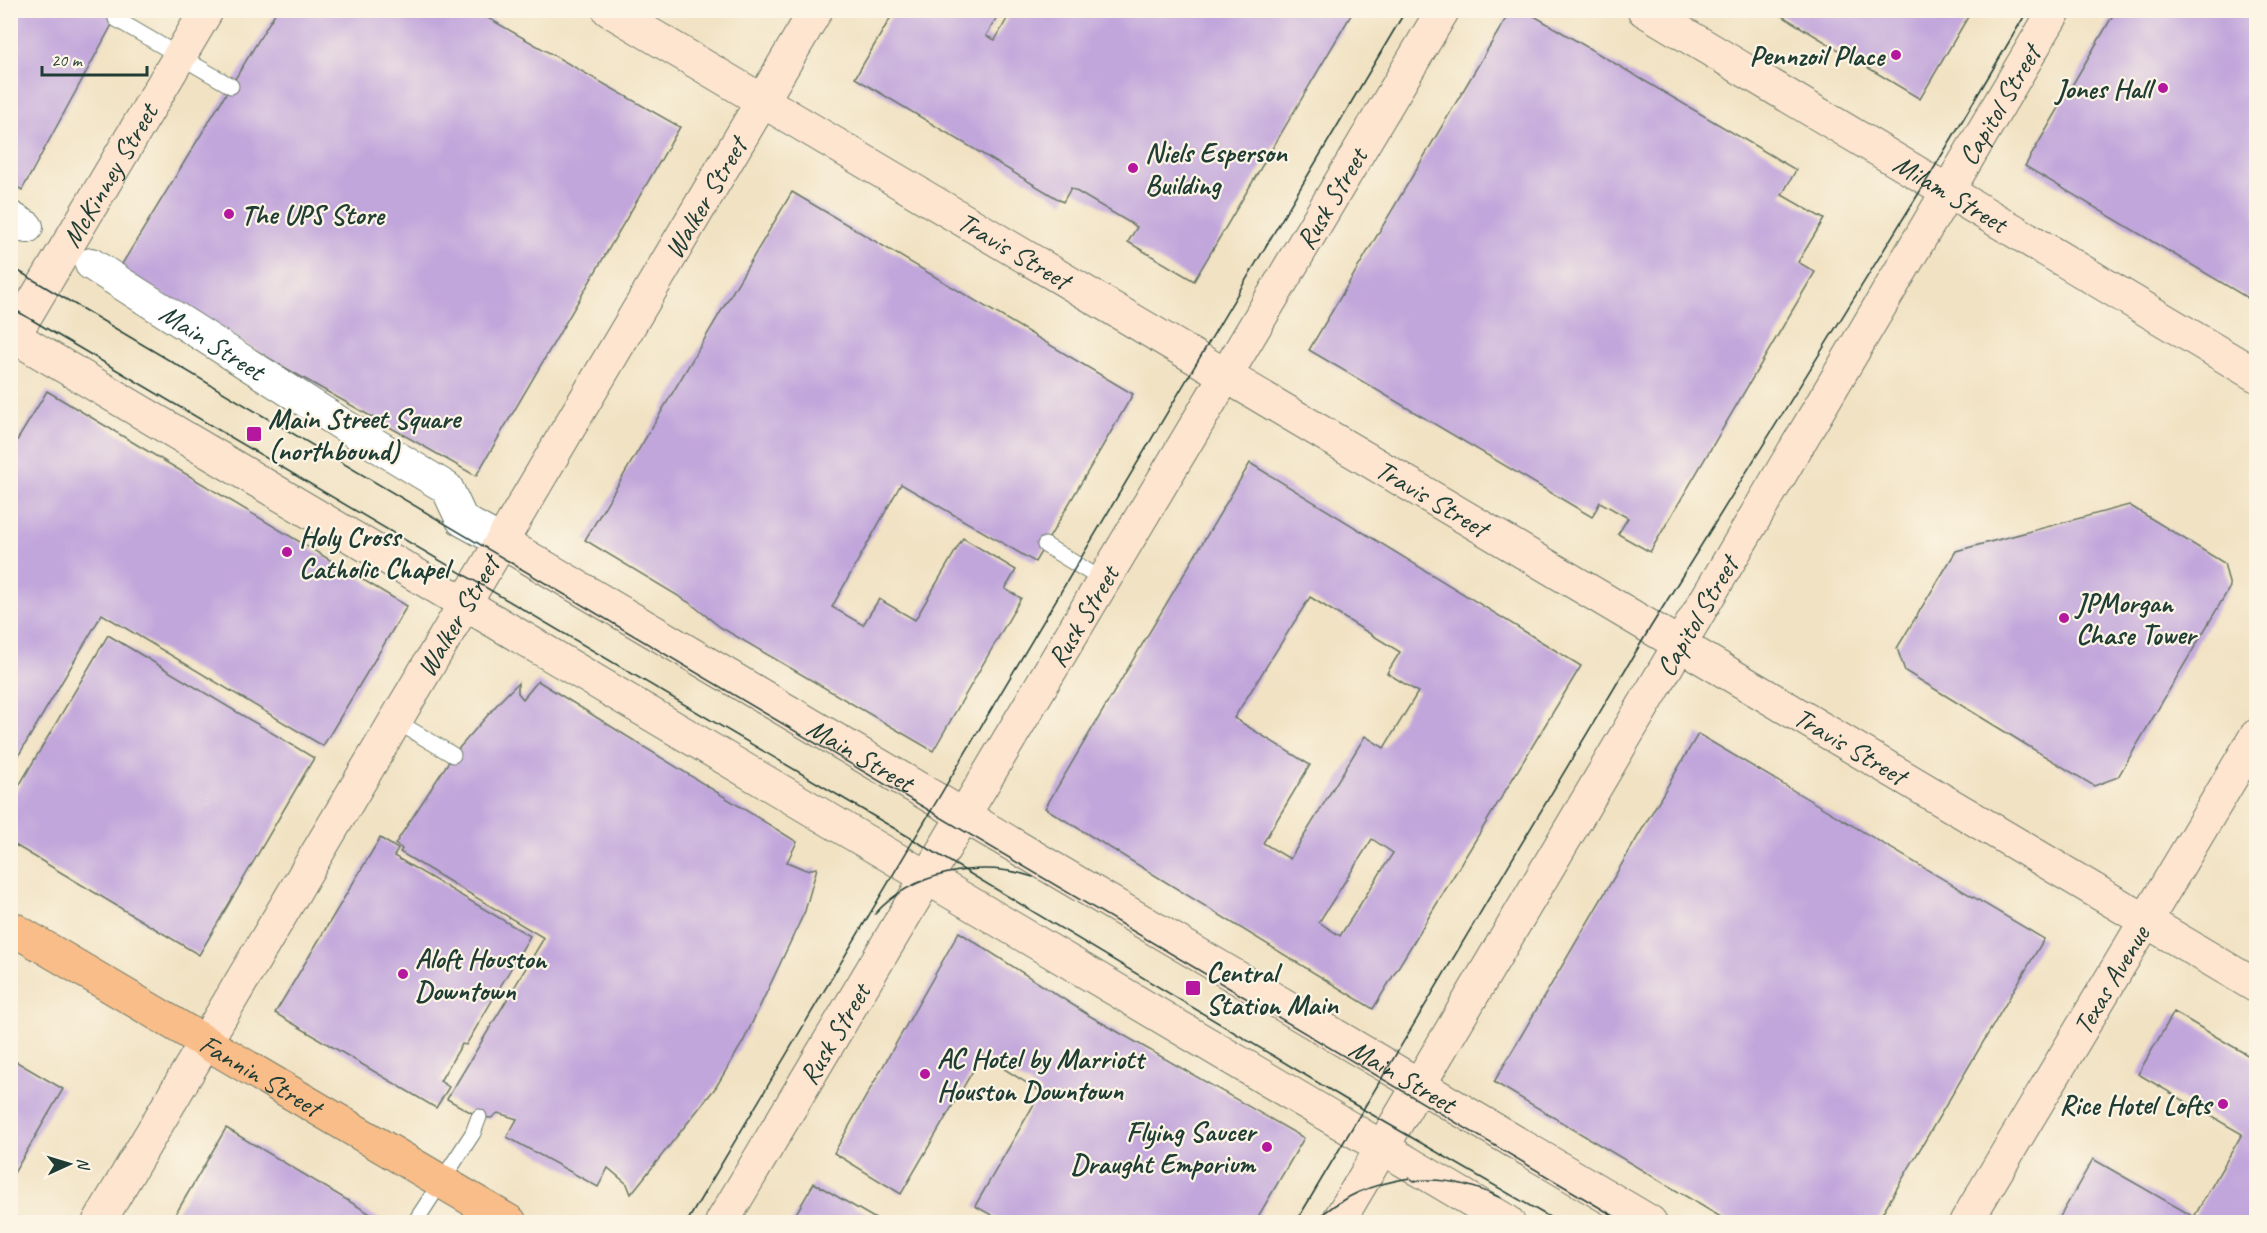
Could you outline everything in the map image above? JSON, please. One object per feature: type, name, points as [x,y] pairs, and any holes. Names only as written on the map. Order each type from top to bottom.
[{"type":"main road","name":"McKinney Street","points":[[12,338],[207,10]]},
{"type":"main road","name":"Travis Street","points":[[609,10],[762,103],[2256,986]]},
{"type":"main road","name":"Walker Street","points":[[99,1222],[816,10]]},
{"type":"main road","name":"Rusk Street","points":[[722,1222],[1443,10]]},
{"type":"main road","name":"Milam Street","points":[[1644,10],[2256,375]]},
{"type":"main road","name":"Capitol Street","points":[[1338,1222],[2055,10]]},
{"type":"main road","points":[[12,338],[466,603],[1508,1222]]},
{"type":"main road","name":"Main Street","points":[[502,542],[1418,1087],[1650,1222]]},
{"type":"main road","name":"Texas Avenue","points":[[1966,1222],[2256,736]]},
{"type":"main road","name":"Fannin Street","points":[[10,927],[510,1222]]},
{"type":"street","name":"Main Street","points":[[91,264],[340,423],[447,488],[462,520],[502,542]]},
{"type":"lane","points":[[116,19],[231,86]]},
{"type":"lane","points":[[1045,545],[1104,581]]},
{"type":"lane","points":[[396,721],[453,755]]},
{"type":"lane","points":[[415,1222],[473,1132],[479,1117]]},
{"type":"building","points":[[10,10],[120,10],[22,190],[10,183]]},
{"type":"building","points":[[277,10],[474,10],[680,127],[476,476],[289,370],[119,269]]},
{"type":"building","points":[[895,10],[1001,10],[986,36],[995,40],[1012,10],[1354,10],[1194,281],[1128,242],[1137,227],[1071,188],[1063,202],[855,78]]},
{"type":"building","points":[[1511,10],[1524,10],[1796,170],[1782,195],[1824,219],[1798,262],[1815,272],[1650,552],[1618,534],[1628,518],[1600,502],[1592,517],[1309,350]]},
{"type":"building","name":"Pennzoil Place","points":[[1772,10],[1972,10],[1920,99]]},
{"type":"building","name":"Jones Hall","points":[[2116,10],[2256,10],[2256,303],[2025,166]]},
{"type":"building","points":[[792,192],[1133,394],[1035,562],[901,484],[832,607],[863,625],[879,599],[915,620],[963,538],[1016,570],[1005,589],[1021,598],[933,751],[720,627],[690,603],[585,540]]},
{"type":"building","points":[[47,391],[407,606],[323,746],[102,614],[10,770],[10,452]]},
{"type":"building","points":[[1250,463],[1581,666],[1373,1009],[1045,808]],"holes":[[[1310,597],[1400,652],[1387,673],[1418,692],[1384,748],[1365,736],[1290,859],[1263,843],[1310,765],[1234,718]],[[1372,839],[1393,853],[1340,936],[1319,922]]]},
{"type":"building","name":"JPMorgan Chase Tower","points":[[2129,505],[2224,563],[2230,587],[2118,777],[2094,786],[1905,671],[1897,648],[1956,551]]},
{"type":"building","points":[[108,635],[314,758],[199,955],[10,842],[10,801]]},
{"type":"building","points":[[538,681],[797,842],[787,862],[806,870],[817,868],[805,911],[743,1042],[716,1087],[631,1194],[627,1184],[608,1168],[598,1187],[507,1137],[517,1119],[498,1113],[491,1118],[479,1117],[447,1099],[544,938],[400,852],[402,849],[395,844],[453,755],[501,700],[518,683],[518,693],[523,699]]},
{"type":"building","points":[[1698,734],[2044,939],[1877,1222],[1729,1222],[1494,1082]]},
{"type":"building","name":"Aloft Houston Downtown","points":[[380,838],[398,849],[394,856],[530,936],[466,1045],[462,1044],[440,1081],[449,1087],[436,1108],[275,1013]]},
{"type":"building","points":[[959,932],[1090,1016],[1304,1138],[1255,1222],[1004,1222],[975,1206],[1041,1092],[982,1055],[901,1194],[834,1153]]},
{"type":"building","name":"Rice Hotel Lofts","points":[[2174,1012],[2256,1060],[2256,1222],[2057,1222],[2093,1159],[2194,1217],[2242,1134],[2138,1074]]},
{"type":"building","points":[[10,1058],[63,1089],[10,1180]]},
{"type":"building","points":[[226,1128],[384,1222],[171,1222]]},
{"type":"building","points":[[814,1183],[881,1222],[791,1222]]},
{"type":"tram line","points":[[687,1222],[1406,10]]},
{"type":"tram line","points":[[1296,1222],[1650,628],[1927,180],[2028,10]]},
{"type":"tram line","points":[[10,266],[1624,1222]]},
{"type":"tram line","points":[[10,307],[914,840],[1345,1099],[1558,1222]]},
{"type":"tram line","points":[[875,914],[908,888],[948,873],[992,869],[1033,877]]},
{"type":"tram line","points":[[1314,1222],[1335,1205],[1358,1192],[1410,1178],[1414,1181],[1437,1180],[1459,1183],[1501,1198]]},
{"type":"place","name":"Pennzoil Place","points":[[1896,55]]},
{"type":"place","name":"Jones Hall","points":[[2163,88]]},
{"type":"place","name":"Niels Esperson Building","points":[[1133,168]]},
{"type":"place","name":"The UPS Store","points":[[229,214]]},
{"type":"place","name":"Main Street Square (northbound)","points":[[254,434]]},
{"type":"place","name":"Holy Cross Catholic Chapel","points":[[287,552]]},
{"type":"place","name":"JPMorgan Chase Tower","points":[[2064,618]]},
{"type":"place","name":"Aloft Houston Downtown","points":[[403,974]]},
{"type":"place","name":"Central Station Main","points":[[1193,988]]},
{"type":"place","name":"AC Hotel by Marriott Houston Downtown","points":[[925,1074]]},
{"type":"place","name":"Rice Hotel Lofts","points":[[2223,1104]]},
{"type":"place","name":"Flying Saucer Draught Emporium","points":[[1267,1147]]}]
